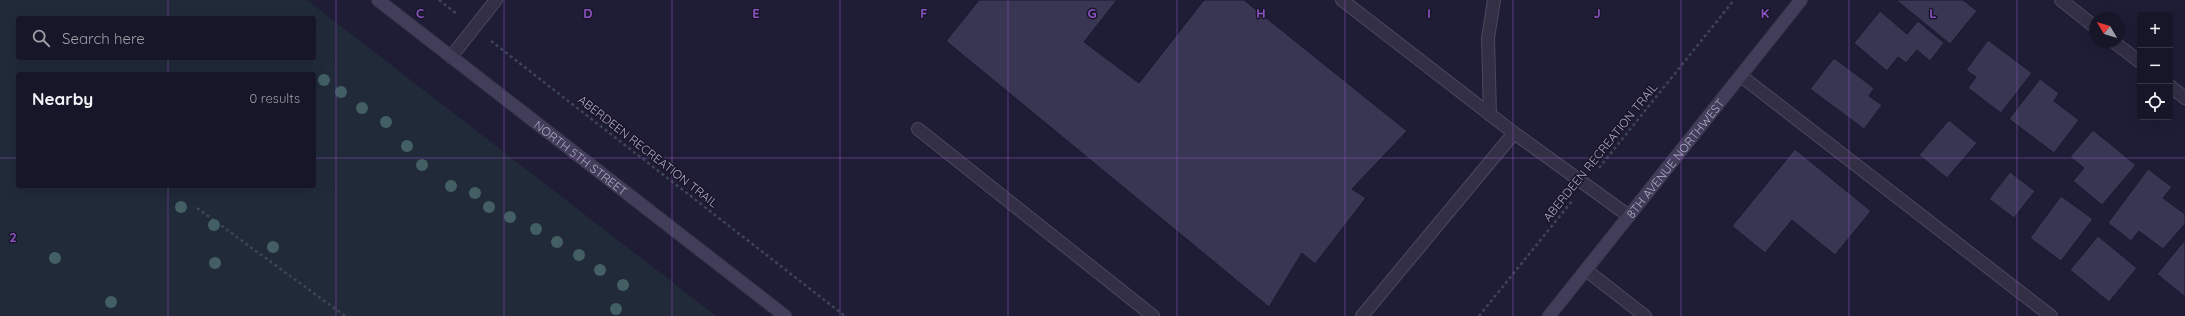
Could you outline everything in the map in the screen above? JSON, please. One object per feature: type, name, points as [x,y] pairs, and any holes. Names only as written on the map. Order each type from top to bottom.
[{"type":"street","name":"NORTH 5TH STREET","points":[[378,0],[785,316]]},
{"type":"street","points":[[451,57],[496,0]]},
{"type":"street","points":[[1342,0],[1490,115],[1629,216]]},
{"type":"street","points":[[1490,115],[1488,38],[1494,0]]},
{"type":"street","name":"8TH AVENUE NORTHWEST","points":[[1550,316],[1801,0]]},
{"type":"street","points":[[2061,0],[2089,22]]},
{"type":"street","points":[[2122,48],[2137,60]]},
{"type":"street","points":[[1741,76],[2051,316]]},
{"type":"street","points":[[2173,88],[2185,98]]},
{"type":"street","points":[[918,129],[1153,316]]},
{"type":"street","points":[[1362,316],[1514,133]]},
{"type":"street","points":[[1586,270],[1644,316]]},
{"type":"path","name":"ABERDEEN RECREATION TRAIL","points":[[439,0],[845,316]]},
{"type":"path","name":"ABERDEEN RECREATION TRAIL","points":[[1479,316],[1734,0]]},
{"type":"path","points":[[197,208],[345,316]]},
{"type":"shaded area","points":[[0,0],[307,0],[716,316],[0,316]]},
{"type":"building","points":[[979,0],[1117,0],[1084,42],[1139,83],[1204,0],[1244,0],[1407,131],[1352,189],[1366,198],[1315,264],[1302,253],[1269,307],[946,41]]},
{"type":"building","points":[[1896,0],[1963,0],[1977,11],[1950,44]]},
{"type":"building","points":[[1880,11],[1907,34],[1918,21],[1944,43],[1930,61],[1917,50],[1906,63],[1898,57],[1887,71],[1854,43]]},
{"type":"building","points":[[1988,40],[2032,73],[2001,113],[1968,88],[1976,77],[1966,70]]},
{"type":"building","points":[[1834,58],[1874,88],[1869,96],[1882,105],[1864,129],[1810,89]]},
{"type":"building","points":[[2040,79],[2059,93],[2054,101],[2079,120],[2054,153],[2009,119]]},
{"type":"building","points":[[1949,120],[1977,143],[1947,178],[1919,155]]},
{"type":"building","points":[[2093,130],[2136,165],[2102,205],[2073,181],[2084,168],[2070,157]]},
{"type":"building","points":[[1795,149],[1871,211],[1835,255],[1792,220],[1765,253],[1732,226]]},
{"type":"building","points":[[2148,169],[2172,187],[2163,198],[2185,214],[2185,224],[2163,249],[2139,231],[2131,241],[2108,223]]},
{"type":"building","points":[[2010,172],[2035,191],[2014,218],[1989,199]]},
{"type":"building","points":[[2061,196],[2093,219],[2061,261],[2030,238]]},
{"type":"building","points":[[2098,236],[2137,268],[2109,302],[2070,270]]},
{"type":"building","points":[[2185,240],[2185,297],[2157,274]]}]
